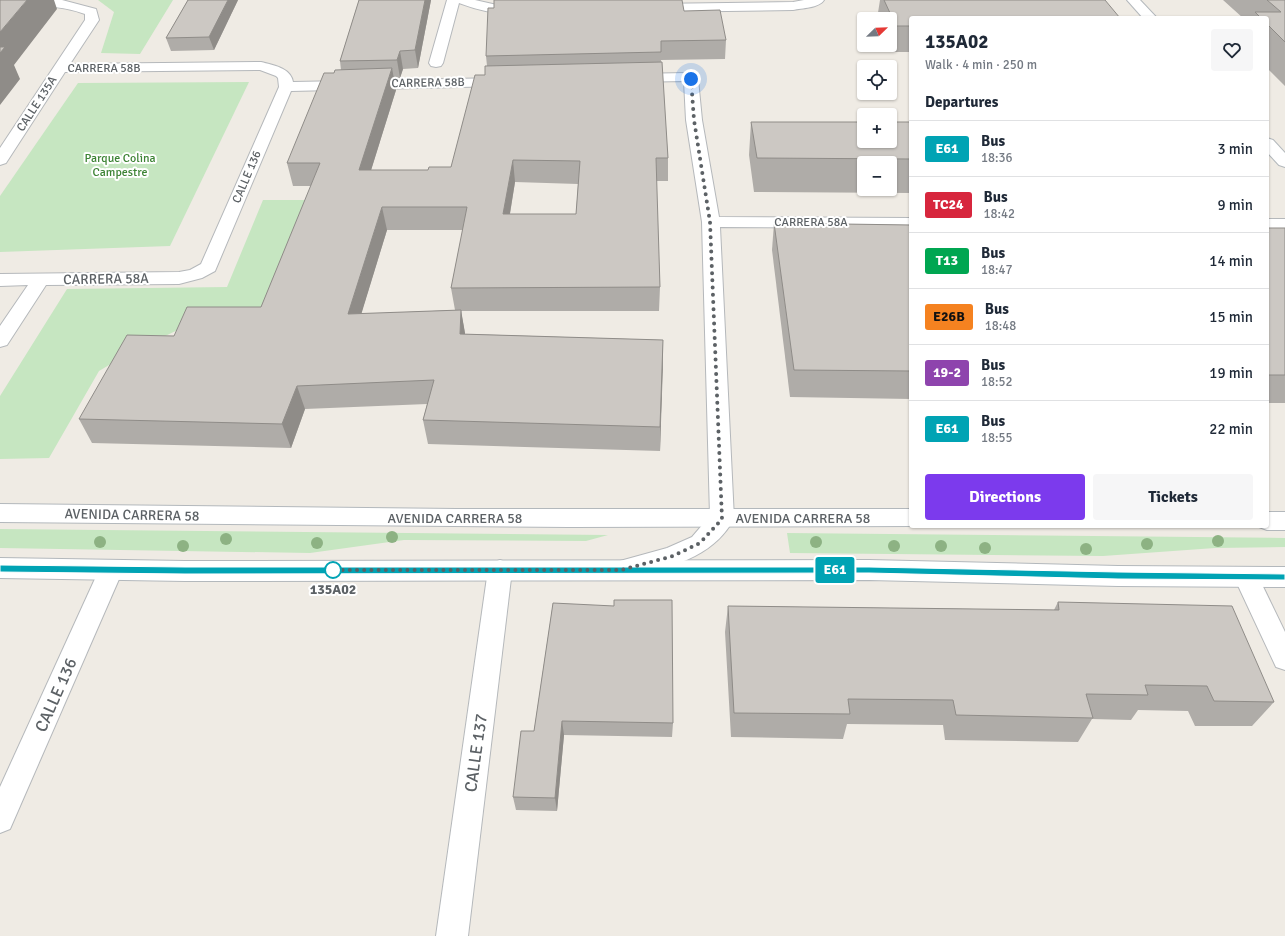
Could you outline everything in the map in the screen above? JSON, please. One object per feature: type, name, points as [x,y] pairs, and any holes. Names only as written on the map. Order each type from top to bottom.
[{"type":"street","points":[[0,2],[63,0]]},
{"type":"street","name":"CALLE 135A","points":[[0,160],[92,20],[90,12],[84,8],[63,0]]},
{"type":"street","points":[[436,62],[454,0]]},
{"type":"street","points":[[462,0],[497,10],[529,9]]},
{"type":"street","points":[[641,8],[792,6],[818,0]]},
{"type":"street","points":[[1133,0],[1148,16]]},
{"type":"street","name":"CARRERA 58B","points":[[61,68],[261,66],[281,73],[285,78],[286,87],[515,81]]},
{"type":"street","points":[[616,79],[687,77],[691,79],[694,120],[710,222],[722,519],[700,543],[673,556],[621,570]]},
{"type":"street","name":"CALLE 136","points":[[209,267],[286,87]]},
{"type":"street","points":[[1269,145],[1285,162]]},
{"type":"street","name":"CARRERA 58A","points":[[710,222],[909,223]]},
{"type":"street","points":[[1269,224],[1285,224]]},
{"type":"street","name":"CARRERA 58A","points":[[0,280],[179,278],[196,274],[209,267]]},
{"type":"street","points":[[0,341],[41,279]]},
{"type":"street","name":"AVENIDA CARRERA 58","points":[[0,513],[318,517],[722,519],[909,518]]},
{"type":"street","points":[[1269,521],[1285,521]]},
{"type":"street","points":[[0,568],[111,570],[869,570],[1285,577]]},
{"type":"street","name":"CALLE 136","points":[[0,820],[111,570]]},
{"type":"street","name":"CALLE 137","points":[[452,936],[500,570]]},
{"type":"street","points":[[1246,577],[1285,659]]},
{"type":"green space","points":[[98,0],[173,0],[140,54],[101,53],[114,12]]},
{"type":"green space","name":"Parque Colina Campestre","points":[[249,82],[170,246],[0,252],[0,196],[78,83]]},
{"type":"green space","points":[[263,200],[309,200],[265,323],[190,324],[126,355],[99,371],[49,458],[0,459],[0,396],[67,289],[227,287]]},
{"type":"green space","points":[[0,529],[608,535],[586,541],[404,540],[310,553],[0,548]]},
{"type":"green space","points":[[787,533],[1285,538],[1285,547],[1215,548],[1103,556],[790,553]]},
{"type":"building","points":[[0,0],[27,0],[0,32]]},
{"type":"building","points":[[188,0],[228,0],[209,37],[166,38]]},
{"type":"building","points":[[359,0],[425,0],[415,50],[400,51],[397,60],[340,61]]},
{"type":"building","points":[[494,0],[682,0],[684,11],[720,10],[726,40],[661,41],[661,52],[486,56],[488,8],[494,8]]},
{"type":"building","points":[[884,0],[1105,0],[1118,16],[909,16],[909,26],[897,26],[897,12],[890,12]]},
{"type":"building","points":[[1267,0],[1285,0],[1285,42],[1269,26],[1269,16],[1259,16],[1255,12],[1281,12]]},
{"type":"building","points":[[0,47],[5,47],[0,53]]},
{"type":"building","points":[[662,62],[668,158],[656,158],[660,287],[451,288],[467,207],[382,207],[348,314],[461,310],[460,334],[663,340],[660,427],[423,420],[434,380],[297,386],[282,424],[79,419],[127,335],[174,336],[187,307],[261,307],[320,163],[287,163],[324,73],[334,73],[335,70],[392,68],[359,170],[428,170],[429,167],[451,167],[475,75],[485,75],[485,66]],"holes":[[[513,160],[580,161],[576,214],[503,214]]]},
{"type":"building","points":[[751,122],[857,122],[857,148],[897,148],[897,122],[909,122],[909,159],[897,159],[897,156],[857,156],[857,159],[757,158]]},
{"type":"building","points":[[774,223],[909,225],[909,371],[794,370]]},
{"type":"building","points":[[1269,228],[1285,228],[1285,375],[1269,375]]},
{"type":"building","points":[[614,600],[672,600],[673,723],[562,721],[555,798],[513,797],[521,731],[534,731],[553,603],[614,606]]},
{"type":"building","points":[[1058,602],[1232,606],[1274,702],[1214,701],[1207,686],[1145,685],[1148,695],[1086,694],[1093,718],[956,715],[953,700],[848,699],[850,714],[734,713],[728,606],[1059,610]]},
{"type":"bus line","name":"E61","points":[[0,568],[185,571],[869,570],[1118,576],[1285,577]]},
{"type":"place","name":"135A02","points":[[333,570]]},
{"type":"route","points":[[333,570],[327,570],[621,570],[673,556],[700,543],[722,519],[720,438],[710,222],[694,120],[691,79]]}]
